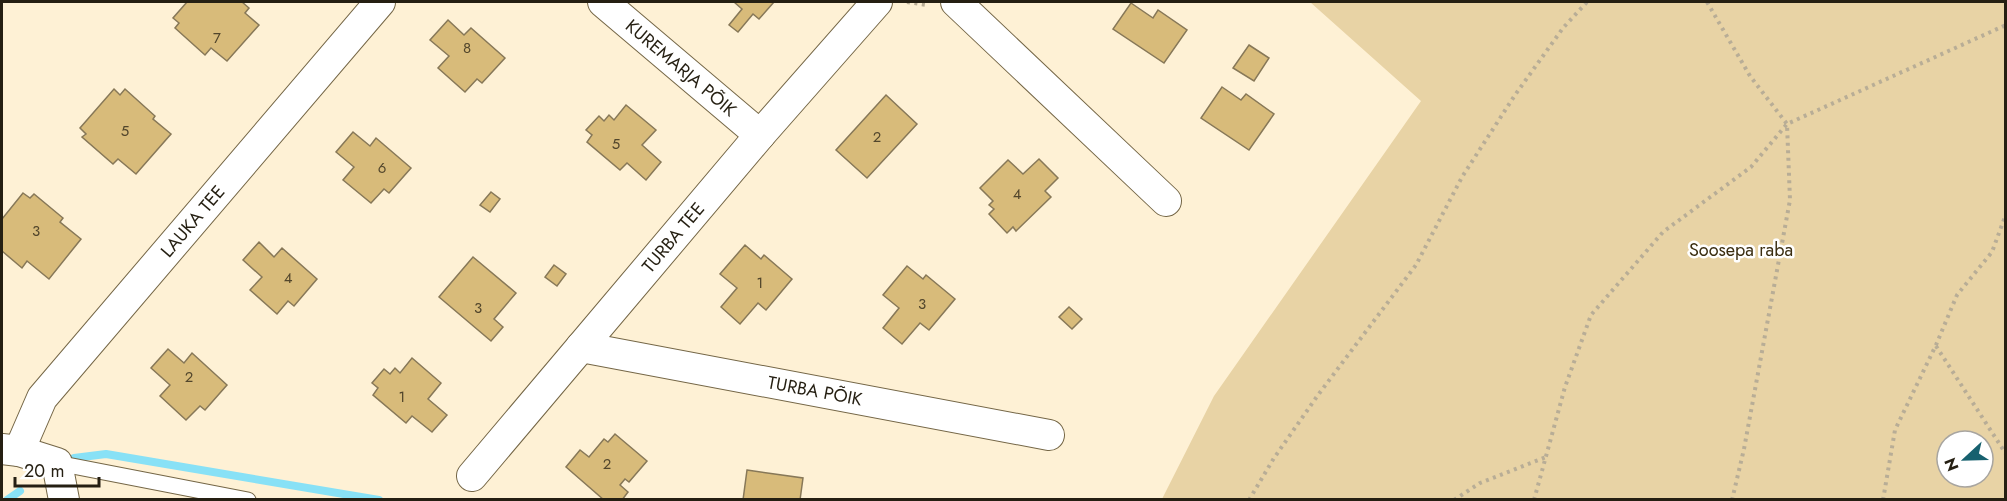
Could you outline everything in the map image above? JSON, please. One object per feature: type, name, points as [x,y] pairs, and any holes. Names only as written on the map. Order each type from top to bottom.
[{"type":"street","name":"LAUKA TEE","points":[[10,450],[42,398],[380,2]]},
{"type":"street","name":"KUREMARJA PÕIK","points":[[603,2],[760,135]]},
{"type":"street","name":"TURBA TEE","points":[[472,476],[760,135],[877,2]]},
{"type":"street","points":[[956,2],[1166,201]]},
{"type":"street","name":"TURBA PÕIK","points":[[581,347],[1049,435]]},
{"type":"street","points":[[10,450],[57,463],[64,500]]},
{"type":"lane","points":[[57,463],[248,500]]},
{"type":"path","points":[[1249,500],[1274,458],[1318,395],[1416,265],[1462,177],[1515,95],[1563,28],[1587,2]]},
{"type":"path","points":[[1707,2],[1750,75],[1787,124],[1790,200],[1744,449],[1732,500]]},
{"type":"path","points":[[1534,500],[1565,387],[1591,315],[1663,232],[1751,167],[1787,124],[2006,25]]},
{"type":"path","points":[[1883,500],[1895,430],[1957,295],[1992,252],[2006,214]]},
{"type":"path","points":[[1936,345],[2006,454]]},
{"type":"path","points":[[1454,500],[1480,483],[1547,457]]},
{"type":"green space","name":"Soosepa raba","points":[[1310,2],[2005,2],[2005,499],[1162,499],[1214,396],[1421,101]]},
{"type":"building","points":[[187,2],[242,2],[249,8],[245,13],[259,25],[227,61],[211,48],[205,55],[175,28],[179,23],[173,18]]},
{"type":"building","points":[[734,2],[774,2],[759,19],[753,14],[738,32],[729,25],[742,9]]},
{"type":"building","points":[[1131,3],[1153,18],[1158,10],[1187,30],[1164,63],[1113,29]]},
{"type":"building","points":[[448,20],[464,35],[471,28],[505,58],[482,83],[477,79],[465,92],[438,68],[449,56],[430,40]]},
{"type":"building","points":[[1249,45],[1269,58],[1254,81],[1233,68]]},
{"type":"building","points":[[1222,87],[1241,100],[1246,94],[1274,114],[1249,150],[1201,118]]},
{"type":"building","points":[[114,89],[120,95],[125,89],[155,116],[153,119],[171,134],[136,174],[118,159],[113,164],[82,137],[86,134],[80,128]]},
{"type":"building","points":[[886,95],[917,124],[867,178],[836,150]]},
{"type":"building","points":[[626,105],[656,130],[642,145],[661,162],[646,180],[627,163],[620,170],[587,142],[592,135],[586,130],[599,116],[604,121],[609,115],[614,120]]},
{"type":"building","points":[[353,132],[370,146],[376,138],[411,168],[389,193],[384,189],[371,203],[343,180],[354,167],[336,152]]},
{"type":"building","points":[[1039,159],[1058,178],[1045,191],[1051,197],[1016,231],[1013,227],[1007,233],[989,214],[994,209],[989,205],[993,201],[980,188],[1008,160],[1023,174]]},
{"type":"building","points":[[491,192],[500,199],[490,212],[480,205]]},
{"type":"building","points":[[23,193],[30,198],[34,194],[63,218],[60,222],[81,239],[49,279],[27,261],[22,268],[2,251],[2,219]]},
{"type":"building","points":[[259,242],[274,257],[282,248],[317,279],[294,306],[288,301],[277,314],[250,290],[262,277],[243,260]]},
{"type":"building","points":[[745,245],[761,259],[764,255],[792,279],[766,310],[758,303],[740,324],[721,307],[737,288],[720,274]]},
{"type":"building","points":[[473,257],[516,293],[494,319],[503,327],[491,341],[439,297]]},
{"type":"building","points":[[554,265],[566,274],[557,286],[545,277]]},
{"type":"building","points":[[907,266],[923,279],[926,275],[955,299],[929,330],[920,323],[902,344],[883,328],[899,308],[883,295]]},
{"type":"building","points":[[1069,307],[1082,319],[1072,329],[1059,317]]},
{"type":"building","points":[[168,349],[184,363],[192,353],[227,385],[205,410],[200,406],[186,420],[160,396],[170,385],[151,368]]},
{"type":"building","points":[[412,358],[441,383],[428,399],[447,415],[432,432],[412,416],[406,423],[373,395],[378,388],[372,383],[384,369],[390,374],[395,368],[400,373]]},
{"type":"building","points":[[615,434],[647,461],[629,482],[625,479],[620,485],[628,492],[622,500],[604,500],[566,467],[580,450],[589,457],[604,439],[608,442]]},
{"type":"building","points":[[747,470],[803,478],[800,500],[743,500]]},
{"type":"waterway","points":[[74,458],[106,454],[379,500]]},
{"type":"waterway","points":[[7,500],[20,491]]}]
